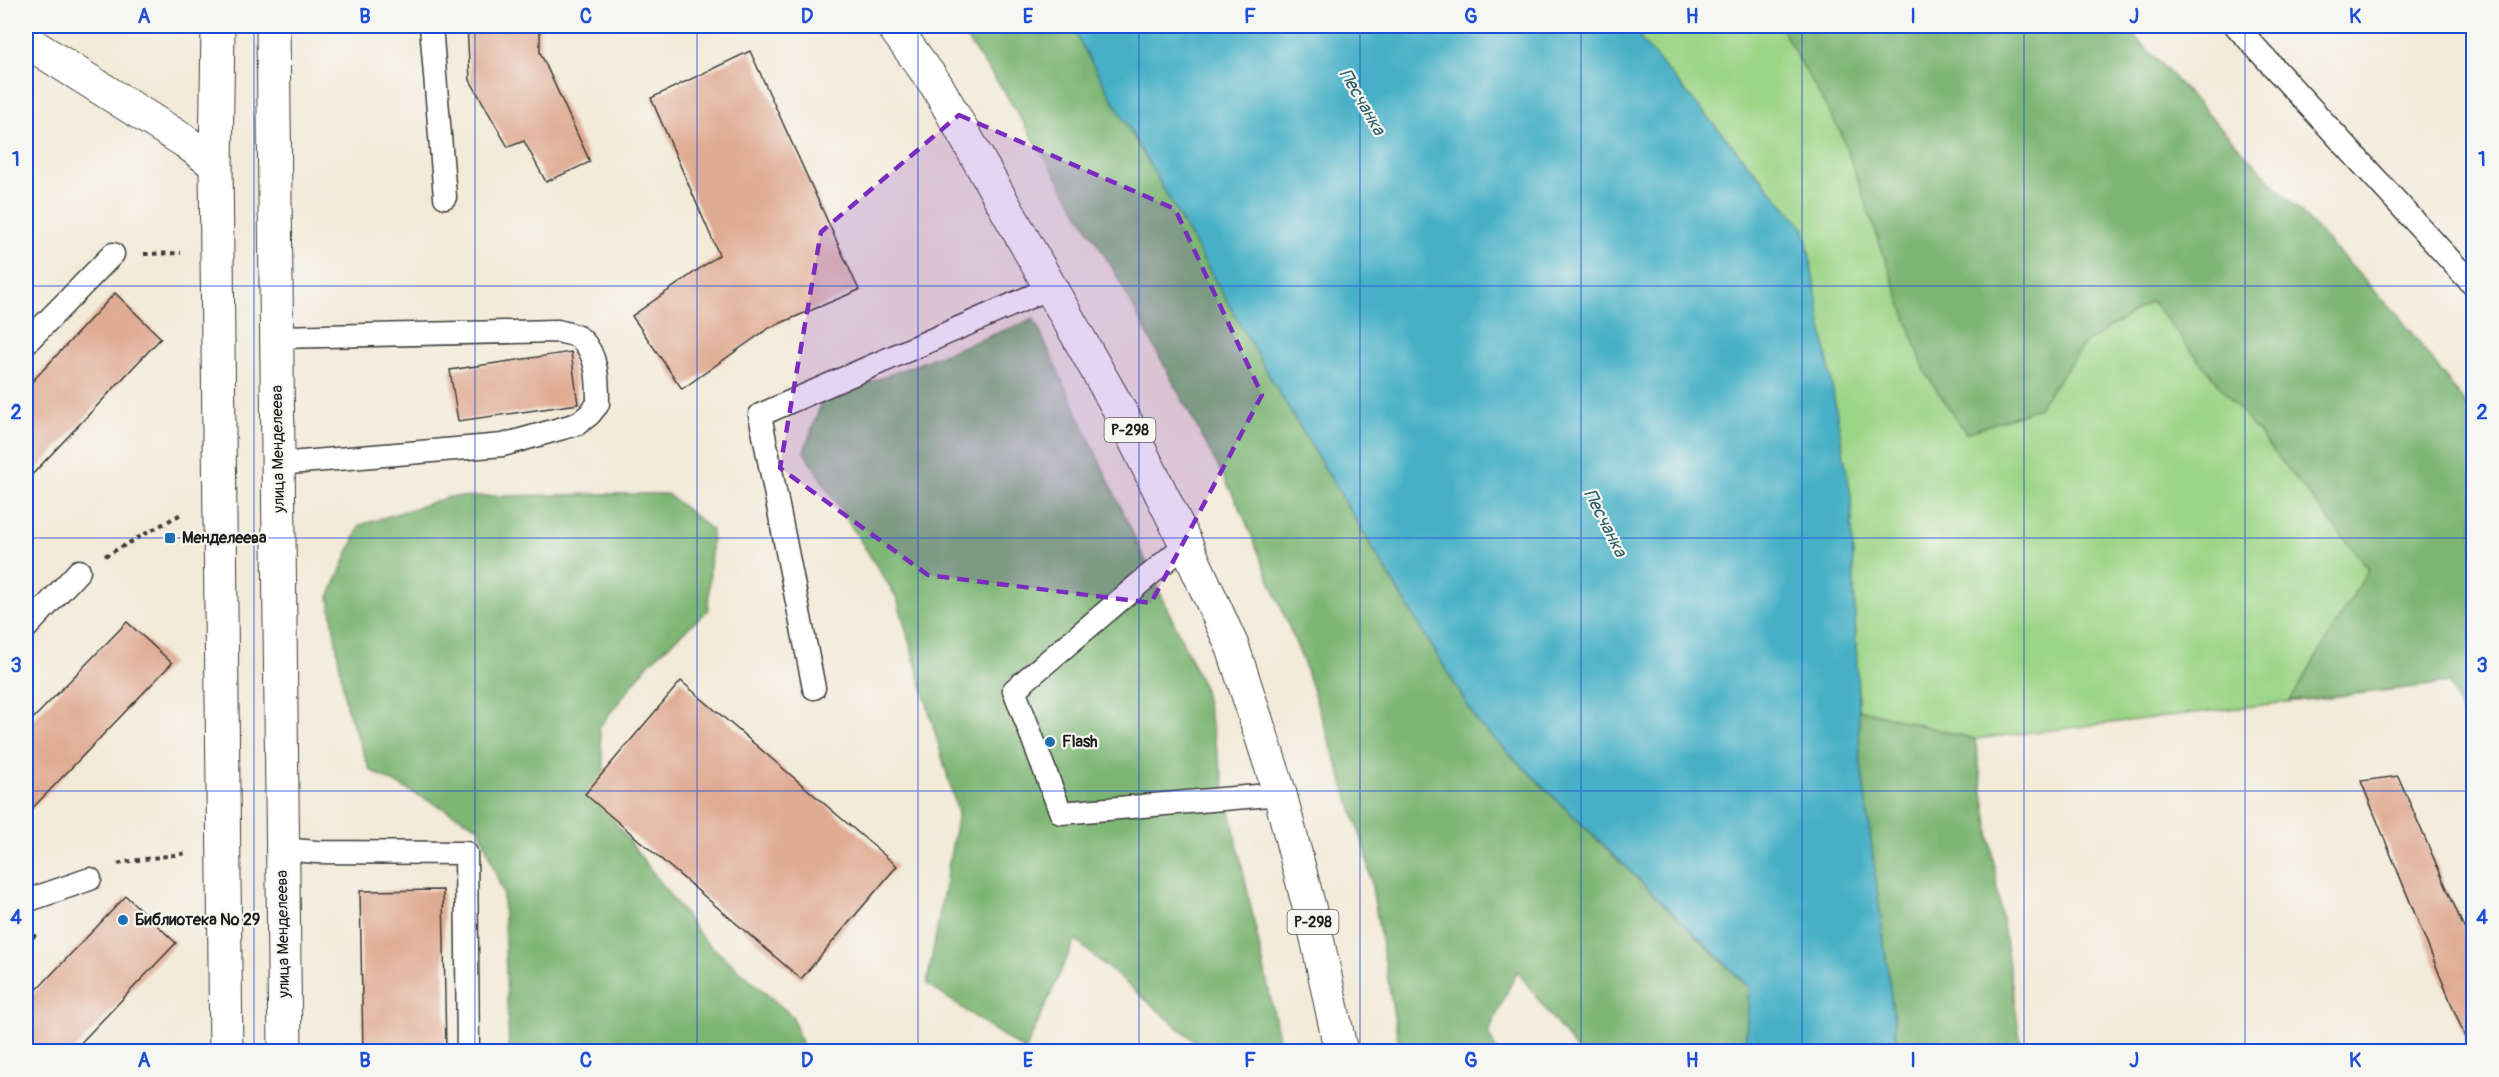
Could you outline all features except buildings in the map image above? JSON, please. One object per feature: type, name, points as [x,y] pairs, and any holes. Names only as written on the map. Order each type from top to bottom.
[{"type":"main road","points":[[218,26],[216,165],[226,1052]]},
{"type":"main road","name":"улица Менделеева","points":[[273,26],[285,1052]]},
{"type":"main road","name":"Р-298","points":[[893,26],[937,86],[1125,420],[1186,544],[1233,648],[1280,794],[1317,938],[1341,1052]]},
{"type":"main road","points":[[26,41],[186,142],[216,165]]},
{"type":"lane","points":[[431,26],[445,197]]},
{"type":"lane","points":[[2236,26],[2474,286]]},
{"type":"lane","points":[[26,343],[113,254]]},
{"type":"lane","points":[[814,688],[760,415],[1050,288]]},
{"type":"lane","points":[[276,337],[558,330],[580,337],[591,353],[598,374],[598,404],[577,424],[503,445],[278,464]]},
{"type":"lane","points":[[1186,544],[1014,690],[1018,701],[1061,813],[1280,794]]},
{"type":"lane","points":[[26,628],[79,571]]},
{"type":"lane","points":[[282,849],[316,852],[466,853],[468,1052]]},
{"type":"lane","points":[[26,901],[90,879]]},
{"type":"path","points":[[113,254],[189,253]]},
{"type":"path","points":[[79,571],[183,513]]},
{"type":"highlighted area","points":[[959,115],[1175,209],[1262,395],[1151,603],[928,575],[780,468],[821,232]]},
{"type":"green space","points":[[957,26],[1071,26],[1274,384],[1478,723],[1749,988],[1745,1051],[1577,1051],[1517,971],[1488,1033],[1497,1051],[1400,1051],[1366,852],[1303,661],[1241,510],[1112,267],[1004,91]]},
{"type":"green space","points":[[1646,26],[1880,26],[2231,323],[2450,683],[1975,739],[1858,709],[1851,496],[1640,39]]},
{"type":"green space","points":[[1780,26],[2125,26],[2401,319],[2473,414],[2473,741],[2449,683],[2290,701],[2369,569],[2151,301],[2084,344],[2038,408],[1966,433],[1926,374],[1841,133]]},
{"type":"green space","points":[[1034,319],[1203,686],[1282,1051],[1201,1051],[1198,1044],[1075,940],[1025,1051],[927,984],[958,813],[897,598],[804,452],[822,401]]},
{"type":"green space","points":[[667,494],[712,530],[708,610],[650,662],[599,727],[610,816],[703,939],[793,1017],[803,1051],[509,1051],[503,894],[479,827],[370,770],[346,706],[329,597],[360,525],[449,497]]},
{"type":"green space","points":[[1858,709],[1975,739],[2022,1051],[1898,1051],[1860,756]]},
{"type":"water","name":"Песчанка","points":[[1071,26],[1646,26],[1640,39],[1805,229],[1851,496],[1860,756],[1898,1051],[1745,1051],[1749,987],[1478,723],[1274,384]]},
{"type":"place","name":"Менделеева","points":[[170,538]]},
{"type":"place","name":"Flash","points":[[1050,742]]},
{"type":"place","name":"Библиотека № 29","points":[[123,920]]}]
